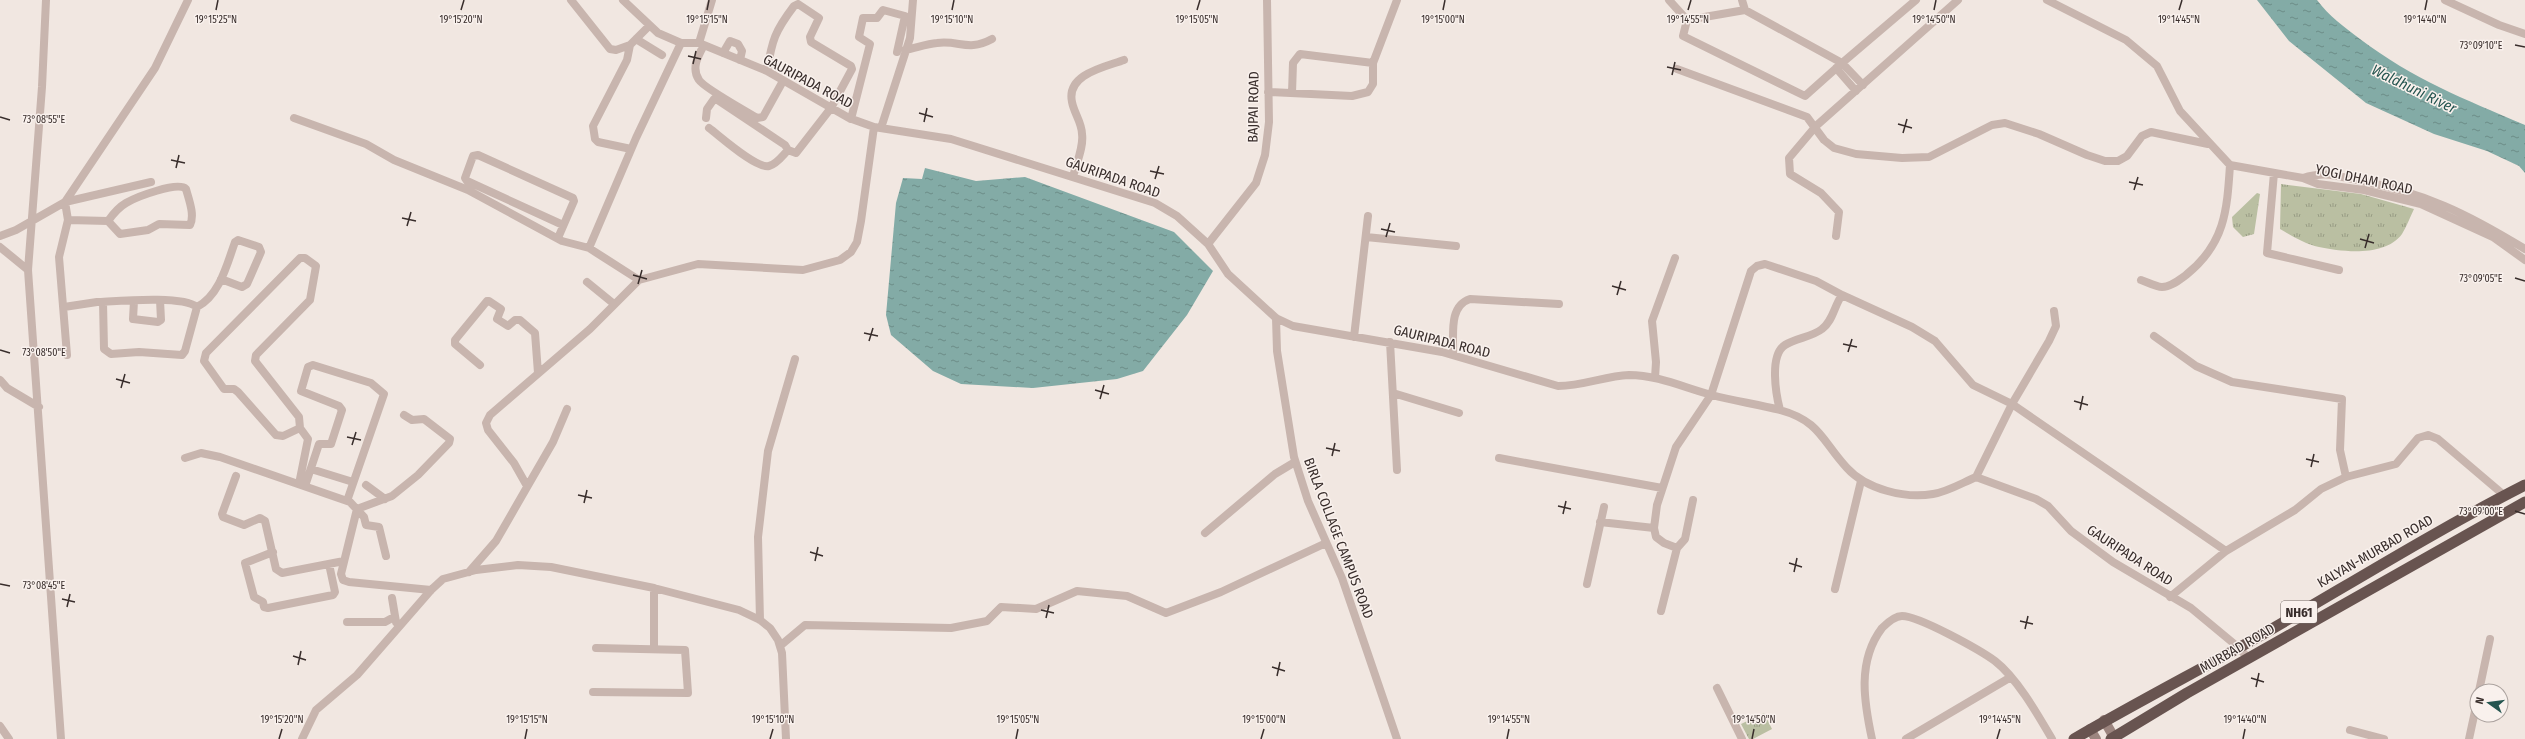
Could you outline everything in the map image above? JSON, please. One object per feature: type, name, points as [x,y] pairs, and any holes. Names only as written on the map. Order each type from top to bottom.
[{"type":"highway","name":"KALYAN-MURBAD ROAD","points":[[2074,739],[2104,720],[2238,647],[2525,485]]},
{"type":"highway","name":"MURBAD ROAD","points":[[2113,738],[2456,539],[2525,502]]},
{"type":"highway","points":[[2450,526],[2456,539]]},
{"type":"main road","points":[[2104,720],[2113,738]]},
{"type":"main road","points":[[2090,729],[2096,739]]},
{"type":"street","points":[[46,0],[33,221],[28,270],[39,407],[61,739]]},
{"type":"street","points":[[67,355],[60,257],[68,220],[65,202],[155,68],[188,0]]},
{"type":"street","points":[[571,0],[610,49],[616,50],[633,42],[649,26]]},
{"type":"street","name":"GAURIPADA ROAD","points":[[623,0],[658,33],[681,43],[702,44],[767,71],[851,119],[878,128],[951,139],[1155,204],[1177,216],[1208,244],[1228,274],[1276,318],[1293,326],[1390,342],[1453,355],[1558,386],[1576,386],[1614,376],[1631,375],[1655,378],[1710,394],[1793,414],[1821,432],[1846,468],[1861,481],[1913,495],[1934,494],[1976,477],[2036,499],[2048,506],[2071,531],[2113,562],[2191,608],[2238,647],[2249,659]]},
{"type":"street","points":[[712,0],[702,44],[696,59],[695,69],[700,82],[757,118],[763,117],[783,80]]},
{"type":"street","points":[[527,486],[514,462],[488,430],[486,423],[490,415],[590,329],[639,280],[698,264],[803,270],[840,260],[852,252],[857,242],[878,128],[901,51],[911,30],[913,0]]},
{"type":"street","name":"BAJPAI ROAD","points":[[1208,244],[1256,184],[1265,155],[1269,122],[1267,0]]},
{"type":"street","points":[[1268,92],[1352,96],[1368,92],[1373,84],[1373,63],[1397,0]]},
{"type":"street","points":[[1669,0],[1687,20]]},
{"type":"street","points":[[1742,0],[1745,10]]},
{"type":"street","points":[[1687,20],[1683,36],[1805,96],[1839,65],[1916,0]]},
{"type":"street","points":[[1836,236],[1839,212],[1820,193],[1790,174],[1788,168],[1789,158],[1816,126],[1958,0]]},
{"type":"street","points":[[2048,0],[2126,40],[2157,66],[2180,111],[2208,144],[2230,165],[2224,221],[2218,239],[2196,266],[2176,283],[2162,287],[2141,280]]},
{"type":"street","points":[[2445,0],[2498,25],[2525,34]]},
{"type":"street","points":[[706,118],[707,109],[714,99],[716,99],[785,145],[788,150],[796,152],[831,108],[852,69],[851,66],[811,42],[810,38],[819,18],[798,4],[794,6],[777,28],[773,38],[767,71]]},
{"type":"street","points":[[851,119],[870,44],[859,38],[863,18],[877,18],[883,10],[905,16],[901,51]]},
{"type":"street","points":[[1687,20],[1745,10],[1839,65],[1863,85]]},
{"type":"street","points":[[901,51],[937,43],[959,44],[971,47],[992,39]]},
{"type":"street","points":[[723,53],[730,41],[738,44],[742,51],[740,60]]},
{"type":"street","points":[[633,42],[662,55]]},
{"type":"street","points":[[631,149],[598,142],[592,130],[627,60],[633,42]]},
{"type":"street","points":[[588,248],[631,149],[681,43]]},
{"type":"street","points":[[1292,93],[1293,63],[1300,54],[1373,63]]},
{"type":"street","points":[[1073,177],[1083,135],[1072,102],[1072,92],[1077,80],[1094,71],[1124,60]]},
{"type":"street","points":[[1839,65],[1856,91]]},
{"type":"street","points":[[1677,69],[1807,117],[1816,126],[1824,140],[1834,148],[1856,154],[1902,158],[1929,157],[1992,125],[2005,123],[2039,134],[2087,155],[2105,161],[2118,161],[2127,156],[2142,136],[2151,132],[2208,144]]},
{"type":"street","points":[[294,118],[366,144],[394,160],[468,190],[558,238],[588,248],[639,280]]},
{"type":"street","points":[[709,128],[758,164],[769,166],[776,163],[788,150]]},
{"type":"street","points":[[558,238],[574,201],[573,198],[478,155],[473,156],[464,178],[466,181],[563,224]]},
{"type":"street","name":"YOGI DHAM ROAD","points":[[2230,165],[2303,178],[2318,184],[2364,190],[2421,204],[2493,238],[2525,260]]},
{"type":"street","points":[[2274,173],[2267,253],[2339,270]]},
{"type":"street","name":"YOGI DHAM ROAD","points":[[2303,178],[2318,173],[2401,190],[2446,205],[2482,223],[2525,249]]},
{"type":"street","points":[[0,236],[16,230],[65,202],[152,182]]},
{"type":"street","points":[[68,220],[108,221],[120,234],[148,230],[159,224],[190,225],[192,221],[191,206],[186,189],[177,186],[138,197],[114,212],[108,221]]},
{"type":"street","points":[[1354,337],[1368,216]]},
{"type":"street","points":[[1366,237],[1456,246]]},
{"type":"street","points":[[198,307],[208,301],[221,279],[238,240],[259,247],[261,252],[247,284],[242,287],[221,279]]},
{"type":"street","points":[[0,247],[28,270]]},
{"type":"street","points":[[300,428],[283,436],[276,435],[238,392],[224,389],[204,361],[206,353],[300,258],[305,258],[316,266],[310,300],[256,355],[255,361],[299,417],[300,428],[308,439],[302,485]]},
{"type":"street","points":[[1655,378],[1656,362],[1652,321],[1675,258]]},
{"type":"street","points":[[1677,548],[1664,543],[1656,537],[1654,528],[1662,488],[1676,447],[1710,394],[1751,271],[1757,266],[1765,264],[1816,281],[1842,295],[1912,327],[1935,341],[1973,384],[2012,404],[2226,551]]},
{"type":"street","points":[[587,282],[614,304]]},
{"type":"street","points":[[1780,410],[1774,384],[1778,355],[1784,346],[1822,330],[1830,322],[1842,295]]},
{"type":"street","points":[[1453,355],[1454,313],[1462,302],[1470,299],[1559,304]]},
{"type":"street","points":[[64,307],[103,302],[160,300],[192,302],[198,307]]},
{"type":"street","points":[[134,301],[133,319],[135,321],[158,322],[160,320],[160,300]]},
{"type":"street","points":[[480,365],[455,344],[455,340],[489,301],[501,309],[497,319],[504,325],[508,326],[515,320],[520,320],[535,333],[538,373]]},
{"type":"street","points":[[103,302],[104,349],[111,354],[139,352],[182,355],[197,314],[198,307]]},
{"type":"street","points":[[1976,477],[2012,404],[2049,341],[2056,326],[2054,311]]},
{"type":"street","name":"BIRLA COLLAGE CAMPUS ROAD","points":[[1276,318],[1277,351],[1295,462],[1308,501],[1342,578],[1397,739]]},
{"type":"street","points":[[2154,336],[2196,366],[2232,382],[2342,400],[2340,450],[2346,477]]},
{"type":"street","points":[[1390,342],[1397,470]]},
{"type":"street","points":[[760,620],[758,537],[768,451],[795,359]]},
{"type":"street","points":[[302,485],[311,469],[320,444],[331,444],[342,410],[339,406],[301,391],[308,367],[314,365],[371,383],[384,394],[347,501]]},
{"type":"street","points":[[0,380],[7,388],[39,407]]},
{"type":"street","points":[[1392,393],[1459,413]]},
{"type":"street","points":[[468,572],[496,541],[561,426],[567,409]]},
{"type":"street","points":[[357,509],[385,498],[418,475],[449,443],[450,439],[424,419],[412,420],[404,415]]},
{"type":"street","points":[[2170,597],[2226,551],[2289,514],[2321,489],[2346,477],[2396,464],[2418,438],[2428,435],[2438,439],[2505,496]]},
{"type":"street","points":[[185,458],[201,453],[220,457],[347,501],[357,509],[363,527],[379,527],[386,556]]},
{"type":"street","points":[[1499,458],[1662,488]]},
{"type":"street","points":[[1205,533],[1275,474],[1295,462]]},
{"type":"street","points":[[311,469],[353,482]]},
{"type":"street","points":[[236,476],[222,514],[223,517],[244,525],[260,518],[265,521],[276,569],[282,573],[344,561]]},
{"type":"street","points":[[1835,589],[1845,555],[1861,481]]},
{"type":"street","points":[[366,485],[385,498]]},
{"type":"street","points":[[1661,611],[1677,548],[1685,539],[1693,500]]},
{"type":"street","points":[[1587,584],[1604,507]]},
{"type":"street","points":[[357,509],[341,574],[342,580],[431,590]]},
{"type":"street","points":[[1600,522],[1654,528]]},
{"type":"street","points":[[780,646],[805,625],[951,628],[987,621],[1001,607],[1036,609],[1077,591],[1127,596],[1166,613],[1221,592],[1326,543]]},
{"type":"street","points":[[272,552],[245,563],[254,597],[263,602],[264,608],[334,595],[335,592],[329,564]]},
{"type":"street","points":[[302,739],[316,710],[357,675],[398,626],[431,590],[444,579],[468,572],[518,565],[551,567],[654,588],[739,610],[760,620],[770,628],[780,646],[785,694],[786,739]]},
{"type":"street","points":[[654,588],[654,649]]},
{"type":"street","points":[[392,598],[394,617],[398,626]]},
{"type":"street","points":[[1872,739],[1866,709],[1864,673],[1876,636],[1894,618],[1902,616],[1912,618],[1965,644],[1995,661],[2011,677],[2052,739]]},
{"type":"street","points":[[347,622],[385,622],[394,617]]},
{"type":"street","points":[[2481,683],[2490,639]]},
{"type":"street","points":[[593,692],[688,693],[685,650],[596,648]]},
{"type":"street","points":[[1906,739],[2011,677]]},
{"type":"street","points":[[1717,688],[1742,739]]},
{"type":"street","points":[[2469,739],[2472,723]]},
{"type":"street","points":[[0,726],[9,739]]},
{"type":"street","points":[[2350,730],[2384,739]]},
{"type":"green space","points":[[2281,184],[2361,194],[2414,209],[2402,234],[2395,241],[2375,250],[2351,251],[2319,247],[2304,242],[2280,229]]},
{"type":"green space","points":[[2257,193],[2260,194],[2254,234],[2243,237],[2233,227],[2232,217]]},
{"type":"green space","points":[[1764,713],[1772,729],[1753,739],[1749,739],[1741,724]]},
{"type":"water","name":"Waldhuni River","points":[[2257,0],[2317,0],[2343,26],[2400,66],[2440,87],[2525,125],[2525,173],[2519,166],[2487,151],[2434,134],[2366,103],[2289,41]]},
{"type":"water","points":[[925,168],[976,181],[1025,177],[1174,232],[1213,271],[1187,315],[1143,371],[1117,379],[1033,388],[961,384],[933,371],[891,335],[886,315],[896,203],[903,178],[922,179]]}]
